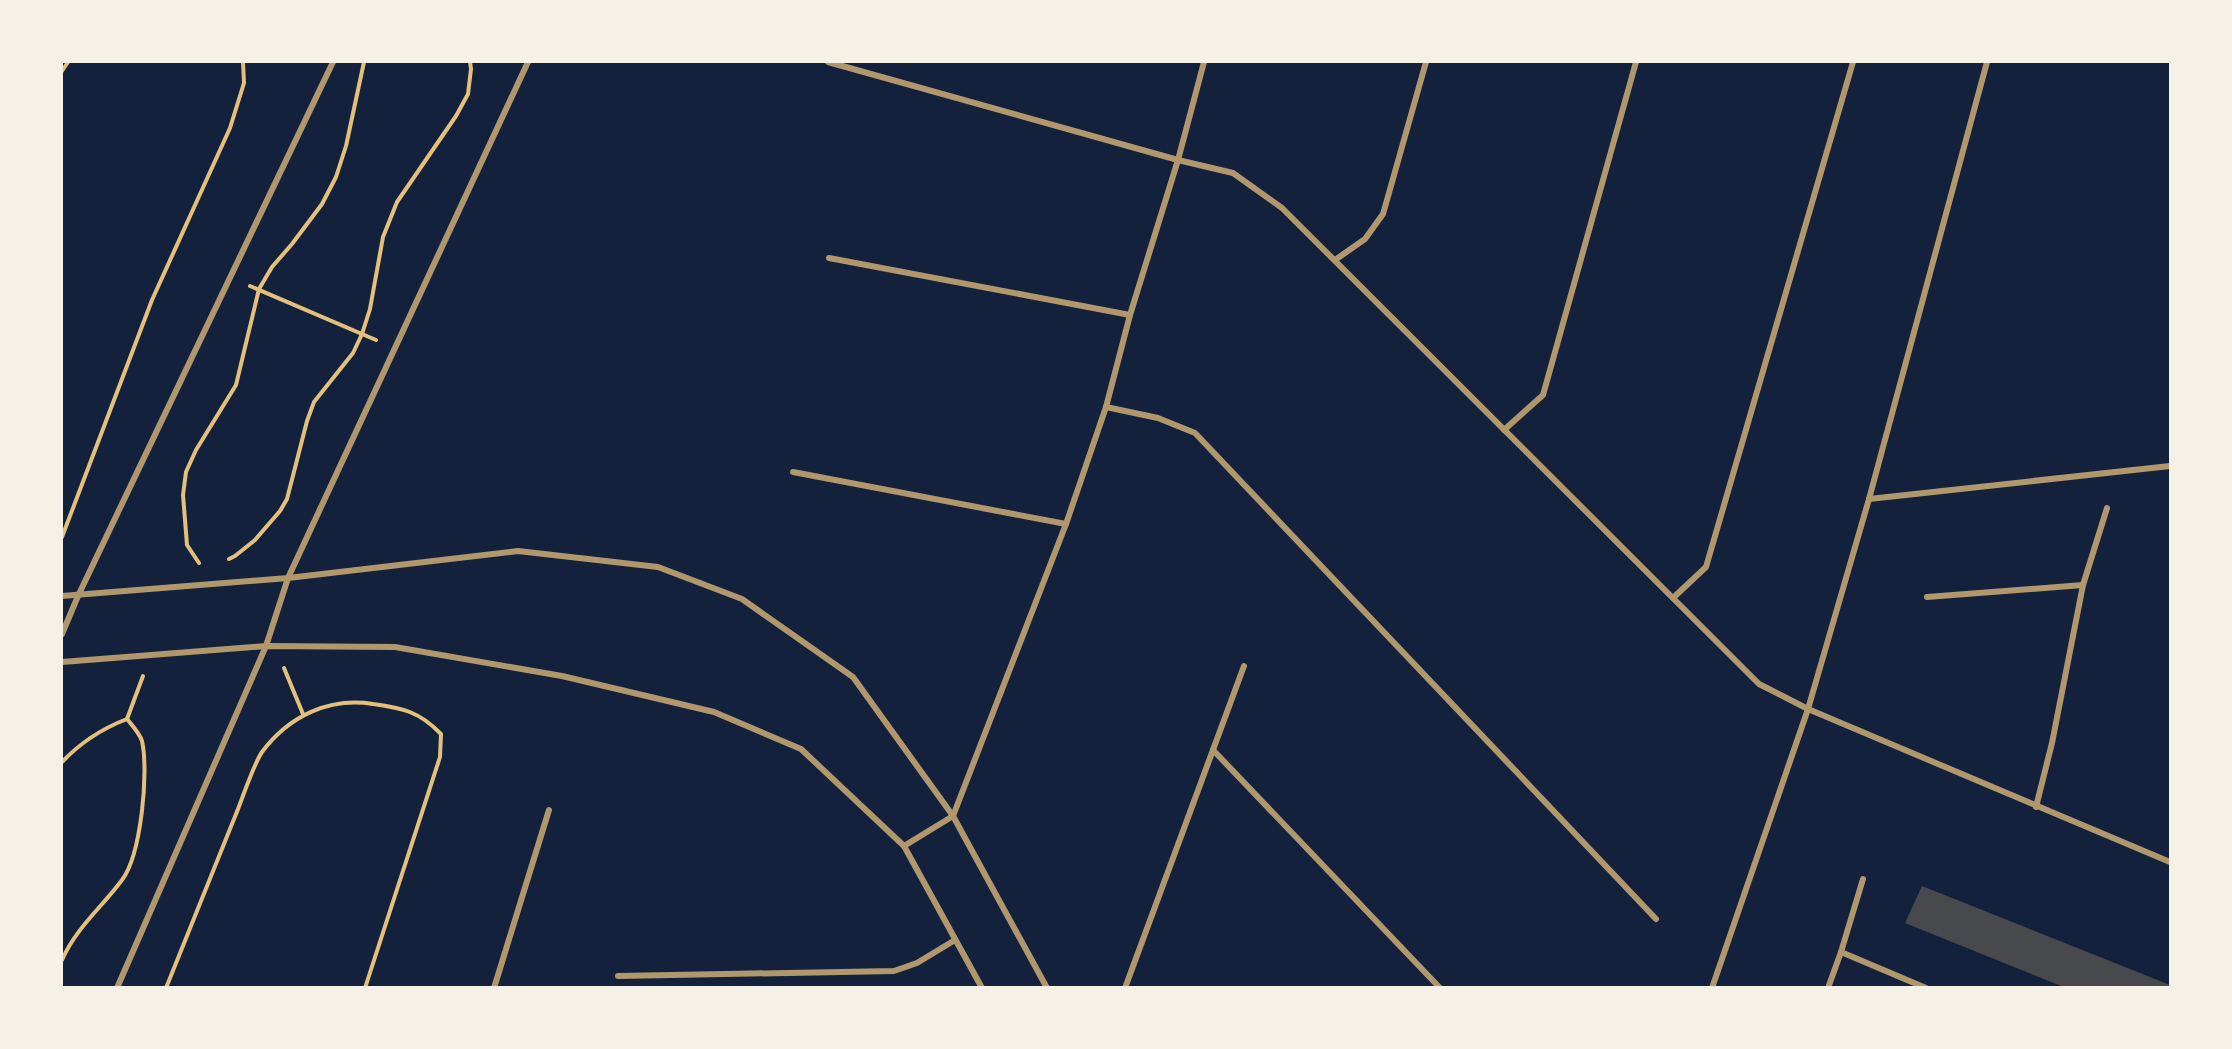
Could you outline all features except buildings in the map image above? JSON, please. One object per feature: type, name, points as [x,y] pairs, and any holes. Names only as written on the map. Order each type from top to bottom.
[{"type":"street","points":[[62,634],[78,596],[333,62]]},
{"type":"street","points":[[117,987],[266,646],[288,578],[528,62]]},
{"type":"street","points":[[828,62],[1178,160],[1233,173],[1282,208],[1759,684],[1808,709],[2170,862]]},
{"type":"street","points":[[904,846],[953,816],[1066,524],[1106,407],[1130,315],[1178,160],[1204,62]]},
{"type":"street","points":[[1335,260],[1365,239],[1383,214],[1426,62]]},
{"type":"street","points":[[1504,430],[1543,395],[1636,62]]},
{"type":"street","points":[[1673,598],[1706,567],[1853,62]]},
{"type":"street","points":[[1712,987],[1808,709],[1869,499],[1987,62]]},
{"type":"street","points":[[829,258],[1130,315]]},
{"type":"street","points":[[1106,407],[1158,418],[1195,433],[1656,919]]},
{"type":"street","points":[[1869,499],[2170,466]]},
{"type":"street","points":[[794,472],[1066,524]]},
{"type":"street","points":[[2036,807],[2052,743],[2083,585],[2107,508]]},
{"type":"street","points":[[62,596],[288,578],[518,552],[658,567],[742,599],[853,677],[953,816],[1047,987]]},
{"type":"street","points":[[1927,597],[2083,585]]},
{"type":"street","points":[[62,662],[266,646],[395,647],[562,676],[714,712],[801,749],[904,846],[982,987]]},
{"type":"street","points":[[1125,987],[1245,666]]},
{"type":"street","points":[[1214,750],[1440,987]]},
{"type":"street","points":[[494,987],[549,810]]},
{"type":"street","points":[[1828,987],[1863,879]]},
{"type":"street","points":[[618,976],[894,971],[917,963],[956,940]]},
{"type":"street","points":[[1841,952],[1926,987]]},
{"type":"path","points":[[62,71],[68,62]]},
{"type":"path","points":[[62,537],[152,300],[230,128],[244,83],[243,62]]},
{"type":"path","points":[[204,565],[197,563],[187,545],[183,495],[186,472],[196,450],[236,385],[259,289],[272,267],[322,204],[336,177],[346,146],[364,62]]},
{"type":"path","points":[[227,560],[255,540],[280,512],[287,500],[314,402],[353,352],[362,334],[370,309],[383,237],[397,202],[456,116],[468,94],[470,62]]},
{"type":"path","points":[[230,277],[394,348]]},
{"type":"path","points":[[275,646],[303,714]]},
{"type":"path","points":[[127,719],[150,656]]},
{"type":"path","points":[[166,987],[261,753],[303,714],[354,701],[403,708],[427,720],[441,734],[440,757],[365,987]]},
{"type":"path","points":[[62,762],[102,728],[127,719]]},
{"type":"path","points":[[62,960],[70,943],[86,921],[124,878],[138,836],[146,777],[142,739],[127,719]]}]
